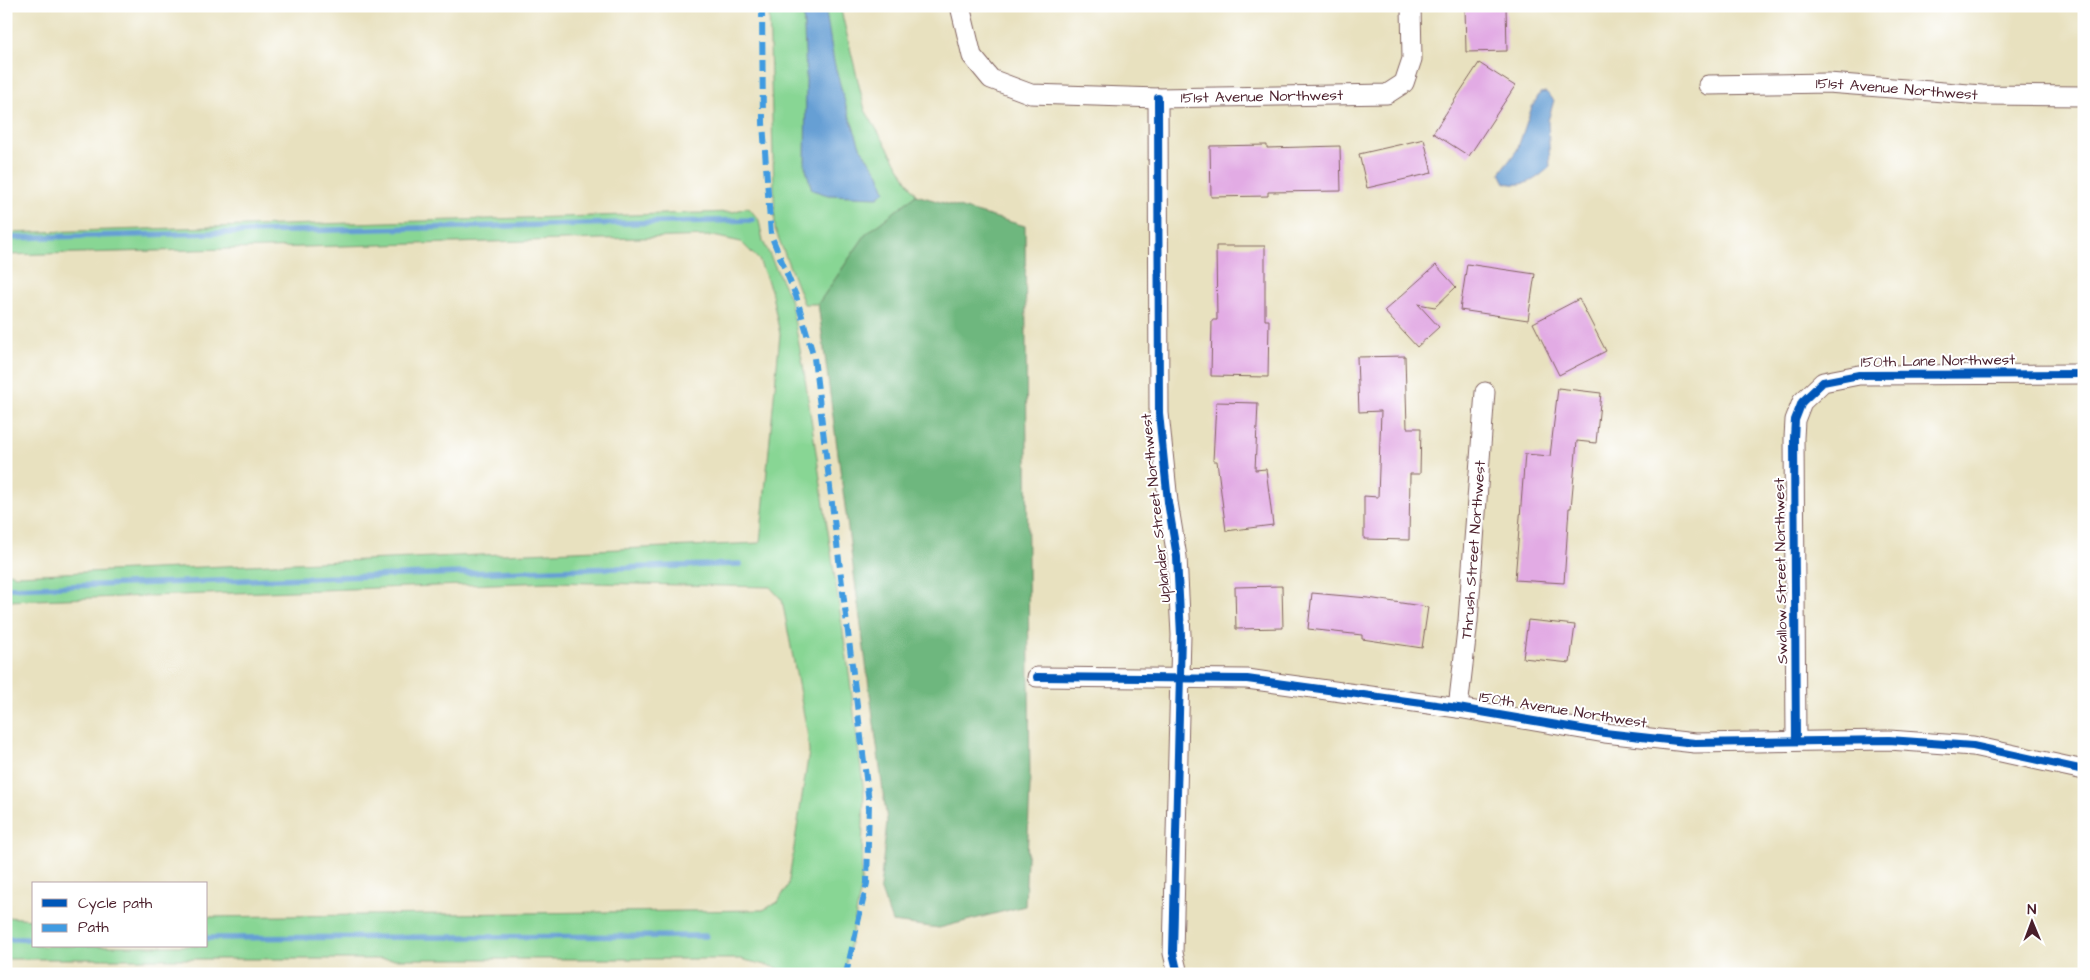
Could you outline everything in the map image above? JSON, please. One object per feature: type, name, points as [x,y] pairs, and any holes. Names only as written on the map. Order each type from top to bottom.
[{"type":"street","name":"151st Avenue Northwest","points":[[960,6],[972,56],[991,79],[1031,94],[1158,98],[1386,94],[1404,83],[1412,59],[1411,6]]},
{"type":"street","name":"151st Avenue Northwest","points":[[1708,85],[1828,83],[1982,95],[2084,96]]},
{"type":"street","name":"Uplander Street Northwest","points":[[1158,98],[1159,413],[1168,502],[1177,557],[1181,635],[1173,953],[1178,974]]},
{"type":"street","name":"150th Lane Northwest","points":[[1802,402],[1823,382],[1859,375],[2084,374]]},
{"type":"street","name":"Thrush Street Northwest","points":[[1458,708],[1468,621],[1485,392]]},
{"type":"street","name":"Swallow Street Northwest","points":[[1796,741],[1794,438],[1795,420],[1802,402]]},
{"type":"street","name":"150th Avenue Northwest","points":[[1037,677],[1247,679],[1458,708],[1605,733],[1695,743],[1889,740],[1973,746],[2084,770]]},
{"type":"green space","points":[[769,6],[840,6],[865,110],[916,195],[866,234],[818,304],[804,304],[775,229]]},
{"type":"green space","points":[[916,195],[1025,226],[1030,787],[1025,906],[939,928],[892,922],[880,888],[887,821],[818,304],[866,234]]},
{"type":"green space","points":[[748,207],[759,220],[763,241],[790,298],[803,365],[848,665],[864,793],[861,889],[844,974],[783,974],[778,968],[740,959],[6,959],[6,917],[32,919],[32,948],[208,948],[208,917],[763,910],[778,902],[788,885],[809,752],[807,731],[782,600],[770,587],[550,582],[6,601],[6,572],[16,575],[760,543],[780,334],[771,290],[759,260],[741,242],[713,236],[6,255],[6,233],[733,212]]},
{"type":"water","points":[[803,6],[825,6],[834,62],[846,106],[861,149],[879,174],[885,191],[878,197],[828,195],[812,190],[805,166],[806,76]]},
{"type":"water","points":[[1546,92],[1554,100],[1548,121],[1550,167],[1529,182],[1519,184],[1505,183],[1500,173],[1517,150],[1532,107],[1540,93]]},
{"type":"building","points":[[1465,6],[1506,6],[1507,51],[1466,52]]},
{"type":"building","points":[[1479,63],[1515,86],[1469,156],[1433,133]]},
{"type":"building","points":[[1424,139],[1432,173],[1367,188],[1359,154]]},
{"type":"building","points":[[1267,145],[1267,148],[1340,146],[1341,191],[1268,192],[1268,196],[1211,197],[1210,146]]},
{"type":"building","points":[[1216,246],[1265,246],[1265,320],[1269,320],[1268,377],[1211,376],[1212,320],[1217,320]]},
{"type":"building","points":[[1467,264],[1535,274],[1528,320],[1460,310]]},
{"type":"building","points":[[1436,265],[1456,287],[1435,307],[1418,304],[1439,327],[1417,347],[1384,311]]},
{"type":"building","points":[[1579,299],[1606,351],[1559,375],[1533,323]]},
{"type":"building","points":[[1405,356],[1407,428],[1421,428],[1420,474],[1410,474],[1409,540],[1364,539],[1364,496],[1378,497],[1381,411],[1359,412],[1357,357]]},
{"type":"building","points":[[1558,388],[1601,393],[1596,443],[1577,441],[1571,508],[1569,508],[1564,583],[1515,580],[1525,454],[1550,456]]},
{"type":"building","points":[[1216,402],[1258,403],[1255,470],[1266,469],[1273,525],[1226,531],[1217,461],[1213,461]]},
{"type":"building","points":[[1282,586],[1283,628],[1236,629],[1235,587]]},
{"type":"building","points":[[1312,593],[1368,598],[1428,607],[1422,648],[1362,639],[1362,635],[1308,629]]},
{"type":"building","points":[[1528,620],[1575,625],[1570,663],[1523,658]]},
{"type":"waterway","points":[[6,238],[752,220]]},
{"type":"waterway","points":[[6,588],[740,564]]},
{"type":"waterway","points":[[208,938],[706,936]]},
{"type":"waterway","points":[[6,939],[32,939]]},
{"type":"marked path","points":[[762,6],[763,123],[771,235],[796,296],[814,358],[869,802],[867,883],[846,974]]},
{"type":"cycle path","points":[[1158,98],[1159,413],[1168,502],[1177,557],[1181,635],[1173,953],[1178,974]]},
{"type":"cycle path","points":[[1796,741],[1794,438],[1795,420],[1802,402],[1823,382],[1859,375],[2084,374]]},
{"type":"cycle path","points":[[1037,677],[1247,679],[1458,708],[1605,733],[1695,743],[1889,740],[1973,746],[2084,770]]}]
